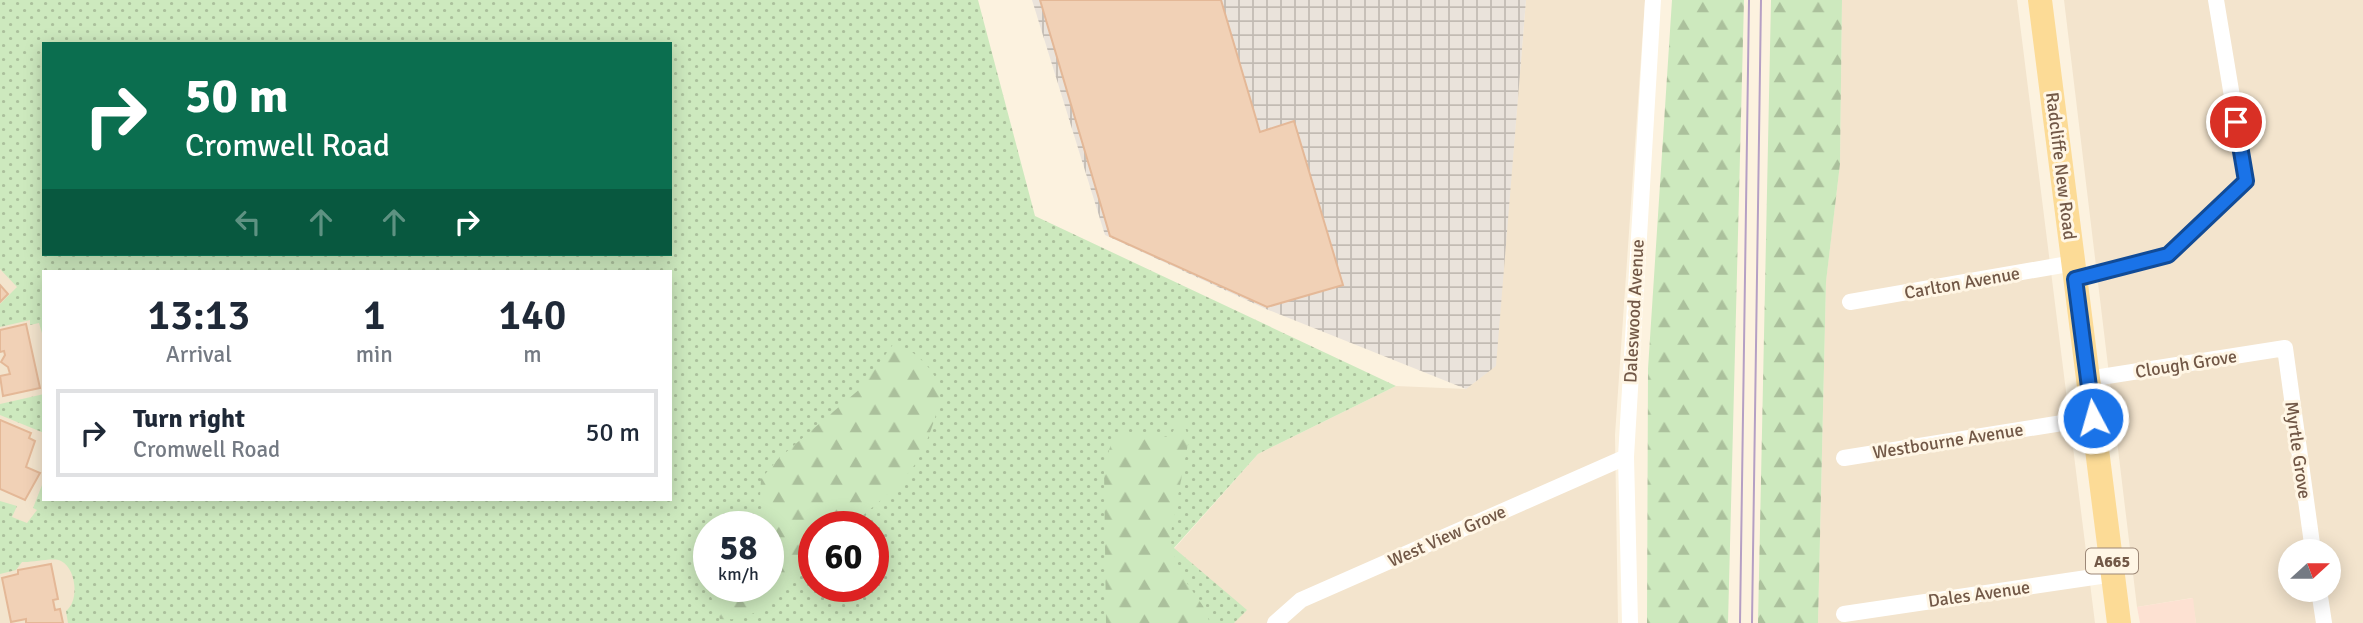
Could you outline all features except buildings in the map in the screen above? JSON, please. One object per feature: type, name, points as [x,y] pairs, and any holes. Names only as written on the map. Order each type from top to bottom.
[{"type":"main road","name":"Radcliffe New Road","points":[[2039,0],[2119,623]]},
{"type":"street","name":"Daleswood Avenue","points":[[1630,623],[1626,457],[1653,0]]},
{"type":"street","name":"Carlton Avenue","points":[[1850,302],[2168,255],[2246,181],[2216,0]]},
{"type":"street","name":"Clough Grove","points":[[2088,379],[2285,348]]},
{"type":"street","name":"Myrtle Grove","points":[[2285,348],[2311,539]]},
{"type":"street","name":"Westbourne Avenue","points":[[1844,458],[2093,418]]},
{"type":"street","name":"West View Grove","points":[[1275,623],[1301,600],[1626,457]]},
{"type":"street","name":"Dales Avenue","points":[[1843,614],[2114,573]]},
{"type":"street","points":[[2321,602],[2324,623]]},
{"type":"shaded area","points":[[1032,0],[1526,0],[1496,366],[1466,389],[1266,309],[1105,235]]},
{"type":"shaded area","points":[[1526,0],[1645,0],[1615,435],[1618,623],[1234,623],[1246,610],[1174,549],[1258,454],[1396,386],[1466,389],[1495,366]]},
{"type":"shaded area","points":[[1842,0],[2017,0],[2095,623],[1818,623],[1826,281],[1840,163]]},
{"type":"shaded area","points":[[2064,0],[2363,0],[2363,623],[2196,623],[2192,598],[2137,607]]},
{"type":"shaded area","points":[[0,218],[43,270],[42,501],[45,501],[99,623],[0,623]]},
{"type":"shaded area","points":[[2193,598],[2196,623],[2140,623],[2137,607]]},
{"type":"green space","points":[[0,0],[978,0],[1035,216],[1396,386],[1258,454],[1174,548],[1247,610],[1234,623],[68,623],[66,611],[73,601],[74,586],[70,571],[61,561],[22,562],[16,570],[0,574],[0,501],[17,506],[12,517],[27,523],[37,510],[33,508],[42,485],[42,501],[672,501],[672,270],[42,270],[42,333],[39,323],[30,325],[30,320],[0,327],[0,304],[17,287],[0,269]]},
{"type":"green space","points":[[1672,0],[1744,0],[1728,623],[1647,623],[1648,369]]},
{"type":"green space","points":[[1771,0],[1842,0],[1840,164],[1826,282],[1818,623],[1758,623]]},
{"type":"green space","points":[[894,343],[909,350],[923,361],[938,383],[940,397],[932,428],[916,463],[894,489],[868,511],[798,511],[798,576],[784,590],[784,511],[764,511],[760,498],[761,479],[778,459],[861,388]]},
{"type":"green space","points":[[42,394],[42,432],[0,415],[0,404]]},
{"type":"green space","points":[[1181,416],[1189,439],[1170,537],[1177,569],[1203,606],[1210,623],[1106,623],[1104,466],[1112,441],[1122,433],[1170,437]]},
{"type":"green space","points":[[713,602],[772,602],[749,615],[720,619]]},
{"type":"tram line","points":[[1740,623],[1749,0]]},
{"type":"tram line","points":[[1752,623],[1761,0]]},
{"type":"route","points":[[2093,418],[2075,279],[2168,255],[2246,181],[2236,122]]}]
